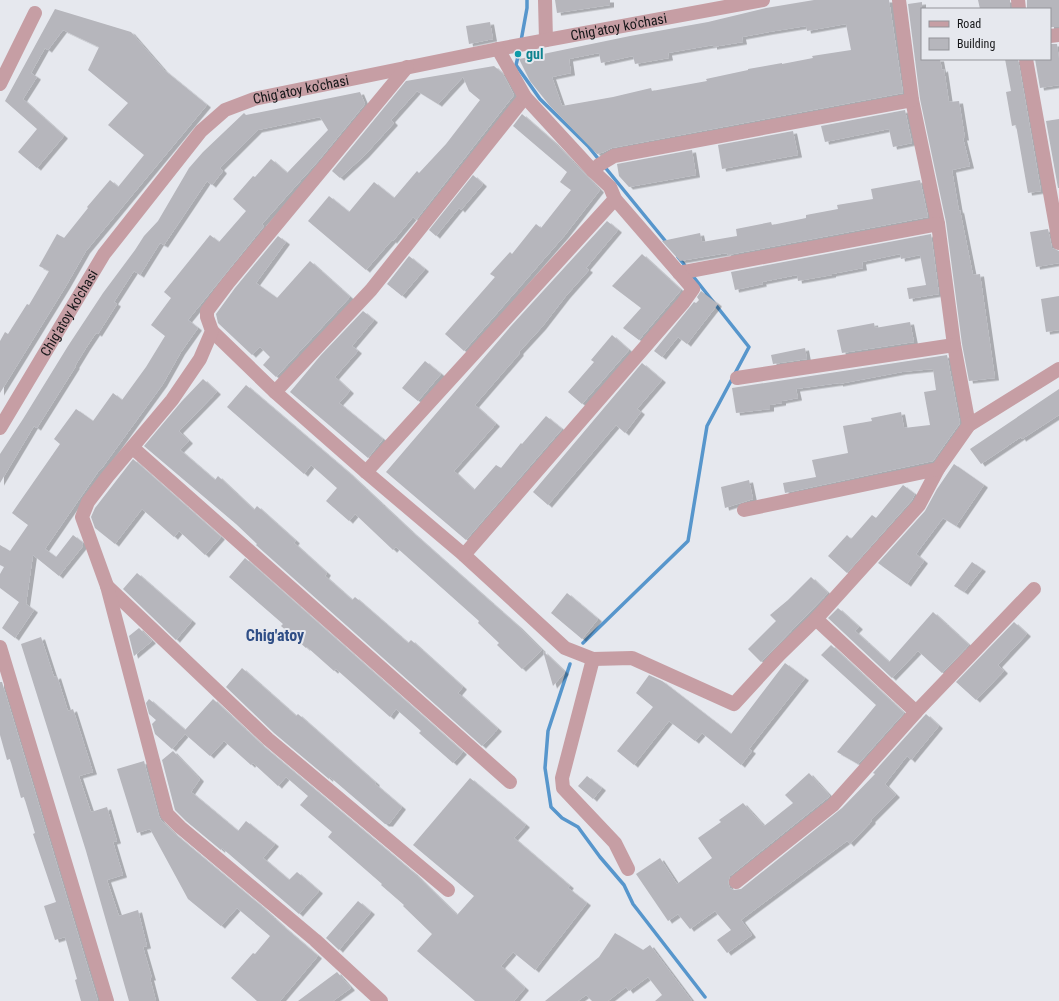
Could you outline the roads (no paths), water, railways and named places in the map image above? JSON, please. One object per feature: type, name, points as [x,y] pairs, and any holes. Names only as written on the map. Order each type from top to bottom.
[{"type":"street","points":[[545,0],[546,40]]},
{"type":"street","name":"Chig'atoy ko'chasi","points":[[0,428],[104,254],[201,131],[225,110],[254,99],[408,67],[763,0]]},
{"type":"street","points":[[899,0],[912,100],[938,224],[954,345],[969,425]]},
{"type":"street","points":[[0,84],[35,13]]},
{"type":"street","points":[[464,555],[683,303],[693,289],[615,199],[610,187],[596,168],[525,97],[498,49]]},
{"type":"street","points":[[1026,60],[1059,243]]},
{"type":"street","points":[[408,67],[228,283],[207,311],[207,317],[212,331],[275,392],[464,555],[566,648],[593,659],[632,658],[734,704],[779,655],[816,619],[919,505],[938,469],[969,425],[1059,369]]},
{"type":"street","points":[[275,392],[371,290],[525,97]]},
{"type":"street","points":[[596,168],[614,156],[912,100]]},
{"type":"street","points":[[366,472],[615,199]]},
{"type":"street","points":[[679,273],[938,224]]},
{"type":"street","points":[[212,331],[200,359],[172,400],[108,476],[88,502],[82,517],[107,586],[167,814],[180,828],[316,940],[382,1001]]},
{"type":"street","points":[[737,378],[954,345]]},
{"type":"street","points":[[133,448],[510,782]]},
{"type":"street","points":[[744,510],[938,469]]},
{"type":"street","points":[[107,586],[268,739],[448,890]]},
{"type":"street","points":[[736,882],[834,805],[916,712],[1034,589]]},
{"type":"street","points":[[816,619],[916,712]]},
{"type":"street","points":[[0,647],[107,1001]]},
{"type":"street","points":[[593,659],[562,778],[563,788],[615,843],[628,869]]},
{"type":"waterway","points":[[521,41],[527,0]]},
{"type":"waterway","points":[[520,48],[516,65],[540,99],[588,146],[600,161]]},
{"type":"waterway","points":[[604,166],[667,243]]},
{"type":"waterway","points":[[678,257],[687,268]]},
{"type":"waterway","points":[[583,643],[688,541],[707,426],[749,347],[692,275]]},
{"type":"waterway","points":[[570,664],[548,731],[545,768],[551,807],[562,818],[578,827],[600,857],[624,885],[633,904],[705,997]]},
{"type":"place","name":"gul","points":[[518,54]]},
{"type":"district","name":"Chig'atoy","points":[[275,635]]}]
